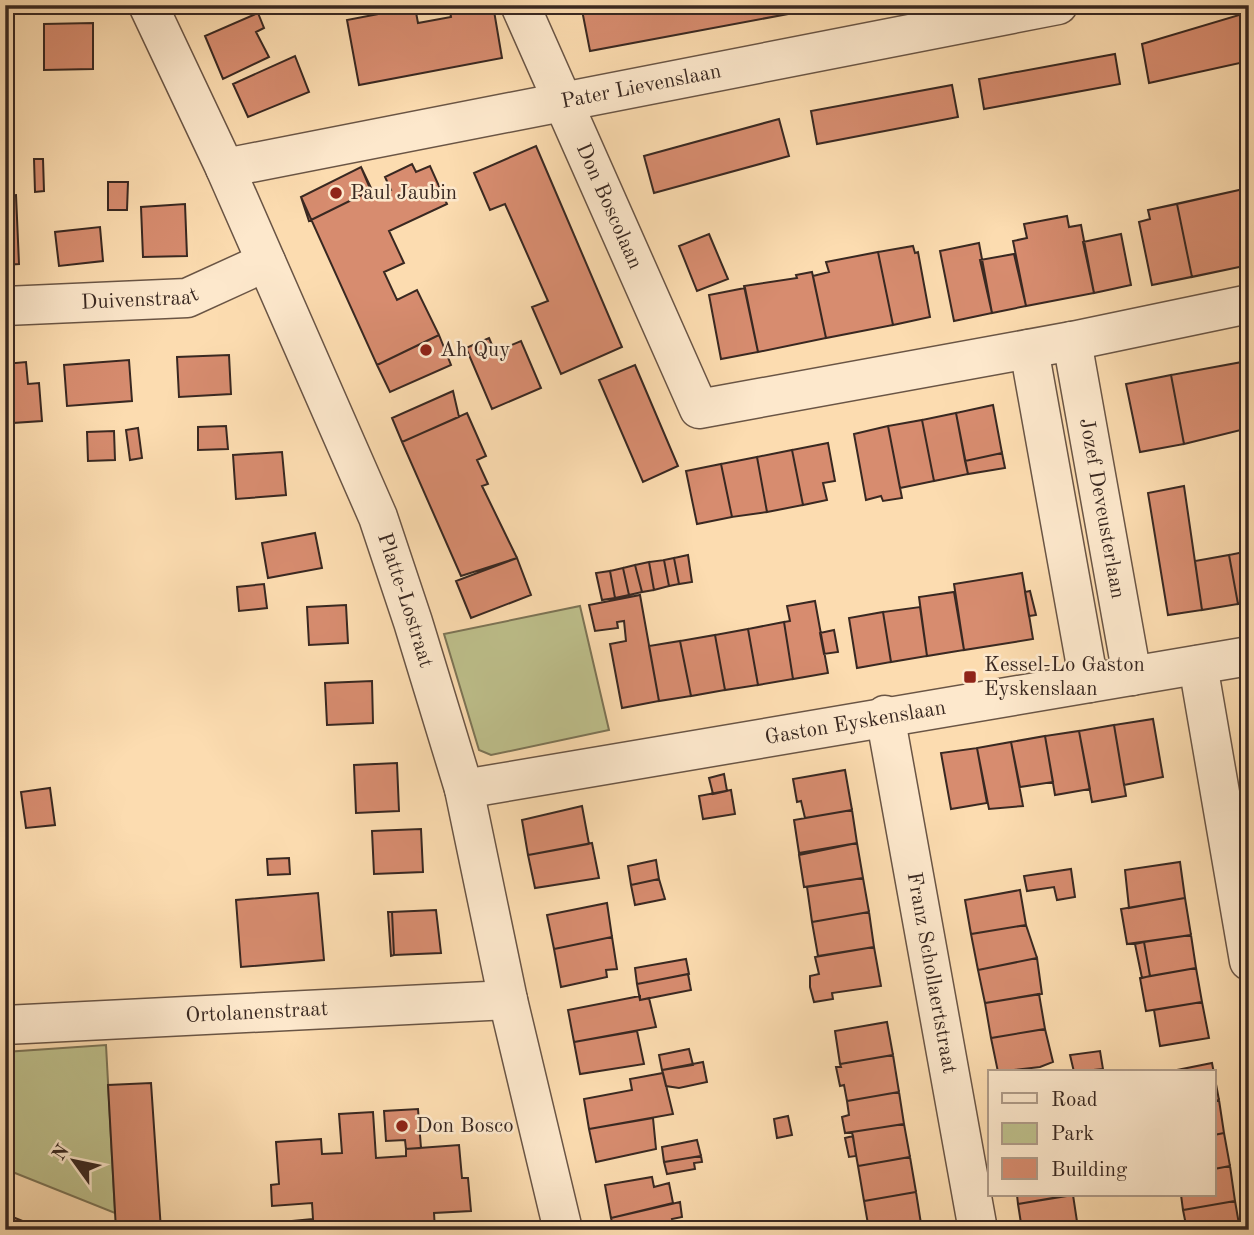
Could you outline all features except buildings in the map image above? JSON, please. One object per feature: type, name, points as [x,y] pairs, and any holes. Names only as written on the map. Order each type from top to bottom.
[{"type":"street","name":"Platte-Lostraat","points":[[148,5],[225,168],[378,517],[464,789],[508,1000],[563,1230]]},
{"type":"street","name":"Don Boscolaan","points":[[520,5],[699,409],[1029,349]]},
{"type":"street","name":"Pater Lievenslaan","points":[[225,168],[1058,5]]},
{"type":"street","name":"Duivenstraat","points":[[5,306],[187,298],[266,262]]},
{"type":"street","points":[[1029,349],[1249,304]]},
{"type":"street","name":"Jozef Deveusterlaan","points":[[1072,341],[1132,676]]},
{"type":"street","name":"Jozef Deveusterlaan","points":[[1029,349],[1089,683]]},
{"type":"street","name":"Gaston Eyskenslaan","points":[[464,789],[885,715],[1249,656]]},
{"type":"street","points":[[1198,665],[1249,961]]},
{"type":"street","name":"Franz Schollaertstraat","points":[[885,715],[978,1230]]},
{"type":"street","name":"Ortolanenstraat","points":[[5,1025],[508,1000]]},
{"type":"green space","points":[[580,606],[609,730],[491,755],[479,750],[444,634]]},
{"type":"green space","points":[[106,1045],[115,1213],[5,1169],[5,1052]]},
{"type":"place","name":"Paul Jaubin","points":[[336,193]]},
{"type":"place","name":"Ah Quy","points":[[426,350]]},
{"type":"place","name":"Kessel-Lo Gaston Eyskenslaan","points":[[970,677]]},
{"type":"place","name":"Don Bosco","points":[[402,1126]]}]
